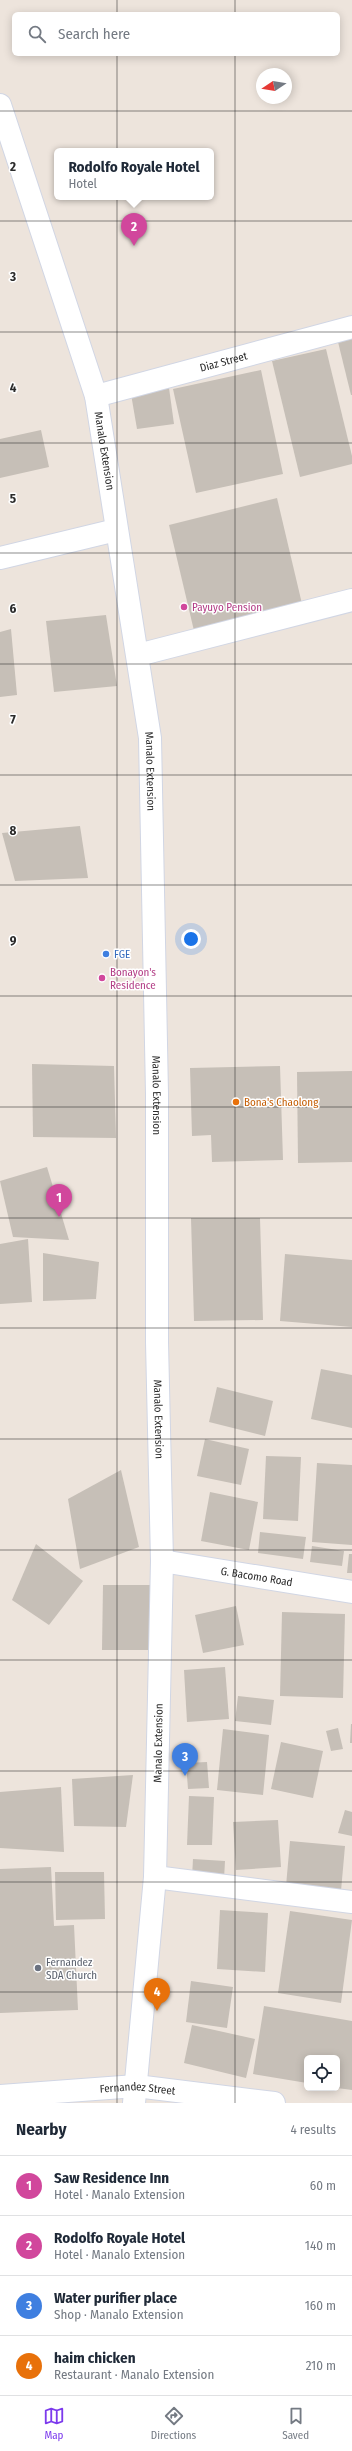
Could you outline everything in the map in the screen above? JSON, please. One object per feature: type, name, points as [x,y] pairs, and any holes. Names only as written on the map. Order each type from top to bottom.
[{"type":"street","name":"Manalo Extension","points":[[0,106],[96,396],[150,738],[162,1561],[155,1877],[135,2094]]},
{"type":"street","name":"Diaz Street","points":[[96,396],[352,327]]},
{"type":"street","points":[[0,558],[116,530]]},
{"type":"street","points":[[138,655],[352,600]]},
{"type":"street","name":"G. Bacomo Road","points":[[162,1561],[352,1592]]},
{"type":"street","points":[[155,1877],[352,1902]]},
{"type":"street","name":"Fernandez Street","points":[[0,2096],[135,2094],[274,2103]]},
{"type":"building","points":[[352,338],[352,395],[351,395],[338,342]]},
{"type":"building","points":[[326,349],[352,456],[352,464],[300,477],[272,361]]},
{"type":"building","points":[[261,370],[283,474],[196,493],[173,389]]},
{"type":"building","points":[[169,388],[174,424],[137,429],[131,394]]},
{"type":"building","points":[[41,430],[49,467],[0,478],[0,439]]},
{"type":"building","points":[[277,498],[303,608],[195,635],[169,525]]},
{"type":"building","points":[[106,615],[117,686],[54,692],[46,621]]},
{"type":"building","points":[[11,629],[17,695],[0,697],[0,632]]},
{"type":"building","points":[[80,826],[88,878],[15,881],[2,833]]},
{"type":"building","points":[[32,1064],[114,1066],[116,1138],[33,1137]]},
{"type":"building","name":"Bona's Chaolong","points":[[280,1066],[283,1160],[212,1162],[211,1135],[192,1136],[190,1068]]},
{"type":"building","points":[[352,1071],[352,1162],[298,1163],[297,1072]]},
{"type":"building","points":[[47,1167],[69,1240],[13,1237],[0,1181]]},
{"type":"building","points":[[191,1218],[260,1218],[263,1320],[194,1321]]},
{"type":"building","points":[[28,1239],[32,1302],[0,1304],[0,1244]]},
{"type":"building","points":[[43,1253],[99,1262],[96,1299],[43,1301]]},
{"type":"building","points":[[285,1254],[352,1260],[352,1327],[280,1321]]},
{"type":"building","points":[[321,1369],[352,1375],[352,1428],[311,1419]]},
{"type":"building","points":[[217,1387],[273,1401],[265,1436],[209,1422]]},
{"type":"building","points":[[205,1439],[249,1449],[241,1485],[197,1476]]},
{"type":"building","points":[[266,1456],[301,1457],[298,1521],[263,1519]]},
{"type":"building","points":[[317,1463],[352,1465],[352,1545],[312,1542]]},
{"type":"building","points":[[121,1470],[139,1547],[80,1569],[68,1499]]},
{"type":"building","points":[[210,1492],[258,1502],[249,1550],[201,1541]]},
{"type":"building","points":[[260,1532],[306,1537],[303,1559],[258,1553]]},
{"type":"building","points":[[36,1544],[83,1581],[49,1625],[12,1600]]},
{"type":"building","points":[[312,1546],[344,1551],[342,1566],[310,1562]]},
{"type":"building","points":[[349,1554],[352,1554],[352,1573],[347,1573]]},
{"type":"building","points":[[103,1585],[157,1585],[156,1650],[102,1650]]},
{"type":"building","points":[[236,1606],[244,1645],[203,1653],[195,1615]]},
{"type":"building","points":[[282,1612],[345,1614],[343,1698],[280,1696]]},
{"type":"building","points":[[225,1667],[229,1719],[187,1722],[184,1670]]},
{"type":"building","points":[[238,1696],[274,1700],[271,1725],[235,1721]]},
{"type":"building","points":[[351,1724],[352,1743],[350,1743]]},
{"type":"building","points":[[338,1728],[343,1749],[331,1751],[326,1731]]},
{"type":"building","points":[[223,1729],[269,1735],[263,1795],[217,1790]]},
{"type":"building","points":[[281,1742],[323,1751],[313,1798],[271,1789]]},
{"type":"building","points":[[207,1762],[209,1788],[188,1789],[186,1763]]},
{"type":"building","points":[[133,1775],[126,1827],[74,1826],[72,1779]]},
{"type":"building","points":[[61,1787],[64,1852],[0,1848],[0,1792]]},
{"type":"building","points":[[189,1796],[214,1797],[212,1845],[187,1845]]},
{"type":"building","points":[[345,1810],[352,1812],[352,1836],[338,1833]]},
{"type":"building","points":[[278,1820],[281,1867],[236,1870],[233,1822]]},
{"type":"building","points":[[290,1841],[345,1846],[341,1891],[286,1886]]},
{"type":"building","points":[[193,1859],[225,1861],[224,1879],[192,1877]]},
{"type":"building","name":"Fernandez SDA Church","points":[[51,1867],[54,1926],[74,1925],[78,2010],[0,2013],[0,1869]]},
{"type":"building","points":[[55,1872],[104,1872],[105,1919],[56,1920]]},
{"type":"building","points":[[220,1910],[268,1913],[265,1972],[217,1969]]},
{"type":"building","points":[[290,1911],[352,1920],[341,2003],[278,1993]]},
{"type":"building","points":[[191,1981],[233,1987],[227,2028],[186,2022]]},
{"type":"building","points":[[264,2006],[352,2021],[352,2090],[340,2088],[340,2055],[304,2055],[304,2082],[253,2074]]},
{"type":"building","points":[[192,2025],[255,2039],[246,2078],[184,2063]]},
{"type":"place","name":"Rodolfo Royale Hotel","points":[[134,246]]},
{"type":"place","name":"Payuyo Pension","points":[[184,607]]},
{"type":"place","name":"FGE","points":[[106,954]]},
{"type":"place","name":"Bonayon's Residence","points":[[102,978]]},
{"type":"place","name":"Bona's Chaolong","points":[[236,1102]]},
{"type":"place","name":"Saw Residence Inn","points":[[59,1217]]},
{"type":"place","name":"Water purifier place","points":[[185,1776]]},
{"type":"place","name":"Fernandez SDA Church","points":[[38,1968]]},
{"type":"place","name":"haim chicken","points":[[157,2011]]}]
